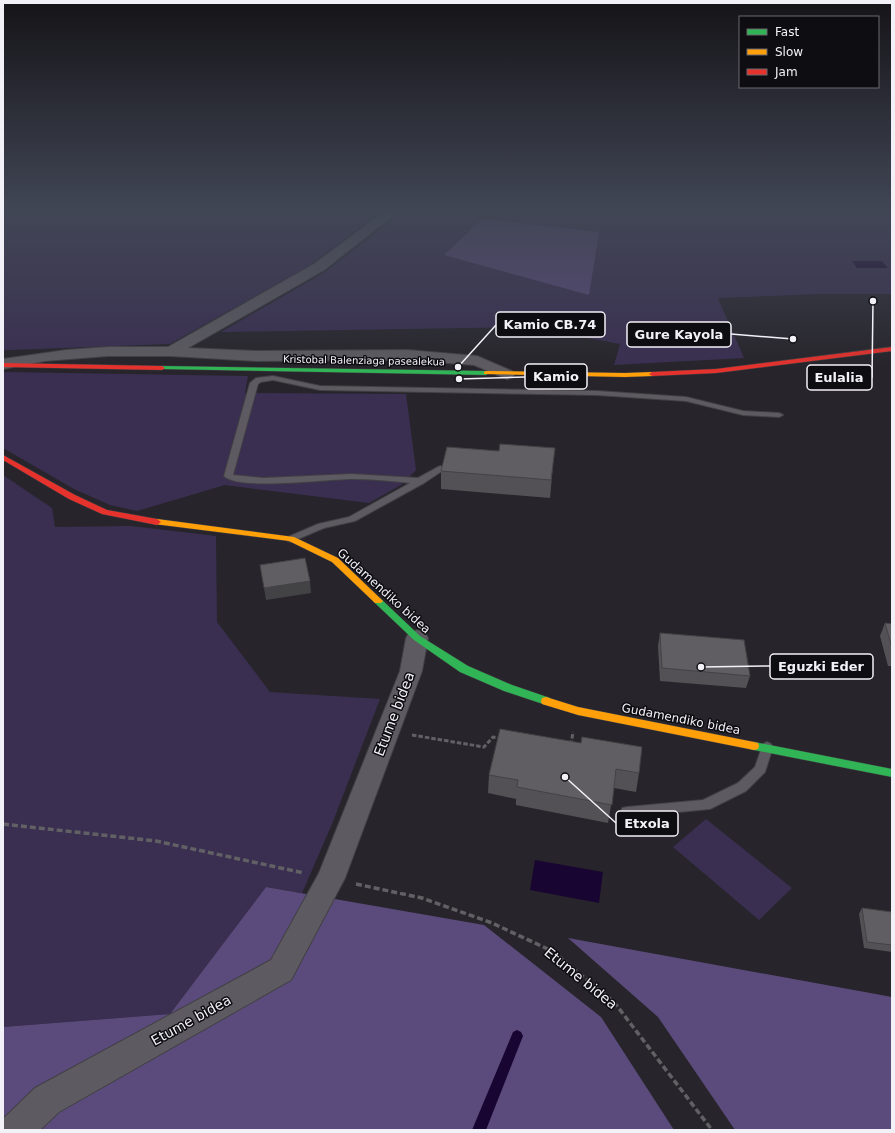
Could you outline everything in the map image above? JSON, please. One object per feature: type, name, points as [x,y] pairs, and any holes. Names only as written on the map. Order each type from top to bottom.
[{"type":"street","points":[[171,352],[324,263]]},
{"type":"street","name":"Kristobal Balenziaga pasealekua","points":[[3,365],[625,375],[716,371],[892,349]]},
{"type":"street","points":[[3,365],[36,357],[130,351],[256,356],[408,355],[477,361],[507,374]]},
{"type":"street","name":"Gudamendiko bidea","points":[[3,457],[72,497],[105,512],[144,520],[291,540],[335,560],[417,638],[464,669],[508,688],[578,711],[767,747],[892,773]]},
{"type":"street","name":"Etume bidea","points":[[16,1130],[47,1100],[281,970],[331,878],[411,671],[417,638]]},
{"type":"lane","points":[[421,481],[364,476],[260,480],[235,479],[228,476],[254,383],[259,380],[273,378],[320,388],[597,393],[663,397],[686,399],[742,413],[780,415]]},
{"type":"lane","points":[[291,540],[321,526],[352,519],[441,469]]},
{"type":"lane","points":[[627,812],[705,805],[742,786],[761,770],[767,747]]},
{"type":"path","points":[[570,750],[578,711]]},
{"type":"path","points":[[388,730],[484,747],[493,737],[501,738]]},
{"type":"path","points":[[3,824],[156,841],[331,878]]},
{"type":"path","name":"Etume bidea","points":[[331,878],[422,898],[492,923],[552,951],[614,1002],[712,1130]]},
{"type":"shaded area","points":[[3,263],[313,263],[170,344],[3,350]]},
{"type":"shaded area","points":[[337,263],[892,263],[892,294],[820,294],[718,298],[744,358],[614,365],[620,344],[528,327],[221,332],[325,272]]},
{"type":"shaded area","points":[[473,263],[594,263],[589,295]]},
{"type":"shaded area","points":[[853,263],[884,263],[888,268],[857,268]]},
{"type":"shaded area","points":[[3,372],[248,376],[245,393],[406,394],[416,470],[401,485],[369,503],[225,485],[137,511],[110,505],[74,489],[3,448]]},
{"type":"shaded area","points":[[3,475],[52,508],[55,527],[131,526],[216,536],[217,622],[270,692],[380,699],[332,824],[302,893],[266,887],[170,1014],[3,1027]]},
{"type":"shaded area","points":[[706,819],[792,888],[759,920],[673,847]]},
{"type":"shaded area","points":[[535,860],[603,872],[599,903],[530,890]]},
{"type":"shaded area","points":[[266,887],[484,925],[601,1017],[674,1130],[3,1130],[3,1027],[170,1014]]},
{"type":"shaded area","points":[[568,938],[892,997],[892,1130],[735,1130],[658,1017]]},
{"type":"building","points":[[500,444],[555,448],[551,480],[441,471],[447,447],[499,451]]},
{"type":"building","points":[[305,558],[310,581],[264,588],[260,565]]},
{"type":"building","points":[[885,623],[892,624],[892,648]]},
{"type":"building","points":[[660,633],[744,640],[750,676],[662,668]]},
{"type":"building","points":[[500,729],[581,743],[582,737],[642,747],[639,773],[616,769],[612,805],[517,787],[518,780],[489,775]]},
{"type":"building","points":[[862,908],[892,912],[892,945],[867,942]]},
{"type":"waterway","points":[[479,1130],[517,1036]]},
{"type":"traffic: fast","points":[[162,368],[486,373]]},
{"type":"traffic: fast","points":[[378,601],[417,638],[464,669],[508,688],[546,701]]},
{"type":"traffic: fast","points":[[754,746],[892,773]]},
{"type":"traffic: slow","points":[[486,373],[652,374]]},
{"type":"traffic: slow","points":[[157,522],[291,539],[335,560],[378,601]]},
{"type":"traffic: slow","points":[[546,701],[578,711],[754,746]]},
{"type":"traffic: jam","points":[[652,374],[716,371],[892,349]]},
{"type":"traffic: jam","points":[[3,365],[162,368]]},
{"type":"traffic: jam","points":[[3,457],[72,497],[105,512],[157,522]]},
{"type":"place","name":"Eulalia","points":[[873,301]]},
{"type":"place","name":"Gure Kayola","points":[[793,339]]},
{"type":"place","name":"Kamio CB.74","points":[[458,367]]},
{"type":"place","name":"Kamio","points":[[459,379]]},
{"type":"place","name":"Eguzki Eder","points":[[701,667]]},
{"type":"place","name":"Etxola","points":[[565,777]]}]
